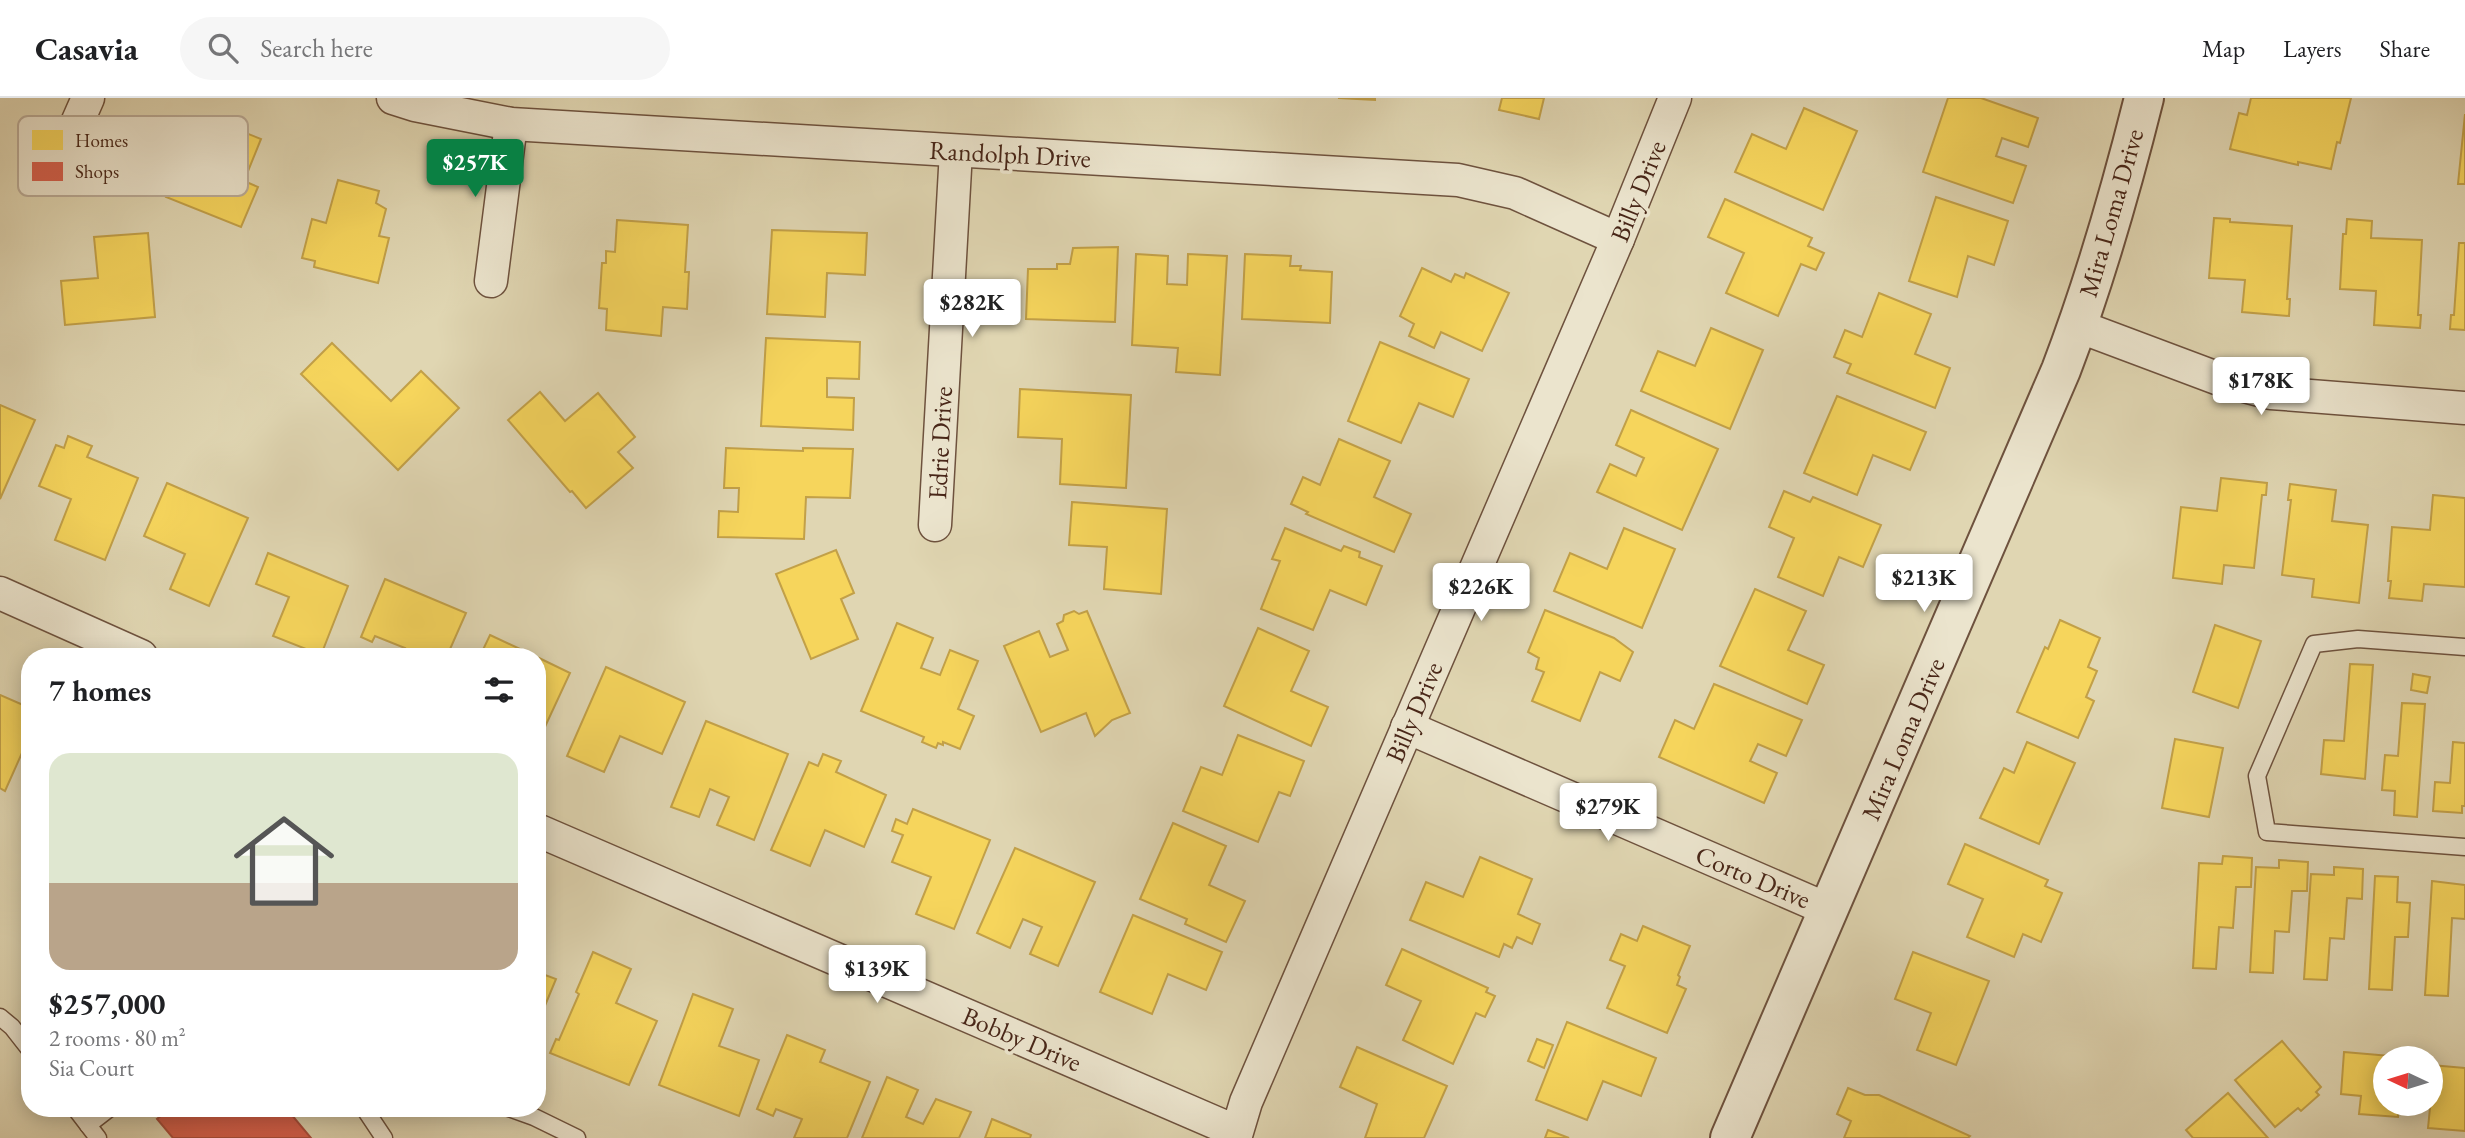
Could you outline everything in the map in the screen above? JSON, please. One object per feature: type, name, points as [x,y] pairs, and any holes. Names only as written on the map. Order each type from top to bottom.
[{"type":"street","name":"Randolph Drive","points":[[393,98],[415,106],[511,124],[1458,180],[1515,193],[1618,239]]},
{"type":"street","name":"Billy Drive","points":[[1237,1132],[1246,1102],[1618,239],[1675,98]]},
{"type":"street","name":"Mira Loma Drive","points":[[1730,1138],[2056,383],[2078,326],[2122,185],[2144,98]]},
{"type":"street","points":[[491,281],[511,124]]},
{"type":"street","name":"Edrie Drive","points":[[936,525],[956,151]]},
{"type":"street","points":[[2078,326],[2222,380],[2271,393],[2465,408]]},
{"type":"street","points":[[0,593],[123,648]]},
{"type":"street","name":"Corto Drive","points":[[1408,727],[1829,910]]},
{"type":"street","name":"Bobby Drive","points":[[546,834],[1237,1132]]},
{"type":"lane","points":[[2465,647],[2358,639],[2314,644],[2257,776],[2267,832],[2465,847]]},
{"type":"lane","points":[[0,1017],[21,1038]]},
{"type":"lane","points":[[82,1117],[99,1138]]},
{"type":"lane","points":[[88,1125],[98,1117]]},
{"type":"lane","points":[[370,1117],[384,1138]]},
{"type":"lane","points":[[534,1117],[577,1138]]},
{"type":"building: Homes","points":[[1338,98],[1375,98],[1375,100]]},
{"type":"building: Homes","points":[[1502,98],[1544,98],[1539,119],[1499,110]]},
{"type":"building: Homes","points":[[1948,98],[1981,98],[2038,118],[2028,147],[2002,138],[1996,156],[2026,166],[2013,203],[1923,172]]},
{"type":"building: Homes","points":[[2251,98],[2351,98],[2331,169],[2298,162],[2298,165],[2230,149],[2239,113],[2247,115]]},
{"type":"building: Homes","points":[[1804,108],[1857,131],[1823,210],[1735,172],[1752,134],[1786,149]]},
{"type":"building: Homes","points":[[2465,114],[2465,184],[2458,184]]},
{"type":"building: Homes","points":[[248,134],[261,139],[248,171]]},
{"type":"building: Homes","points":[[338,180],[379,191],[376,203],[386,209],[379,236],[389,238],[378,283],[314,267],[315,261],[302,258],[312,219],[326,223]]},
{"type":"building: Homes","points":[[248,183],[258,187],[241,227],[166,197],[248,196]]},
{"type":"building: Homes","points":[[1936,197],[2008,221],[1994,265],[1968,256],[1957,297],[1909,281]]},
{"type":"building: Homes","points":[[1725,199],[1812,238],[1808,246],[1824,253],[1816,270],[1801,264],[1778,316],[1726,293],[1744,253],[1708,237]]},
{"type":"building: Homes","points":[[2214,218],[2230,219],[2230,222],[2292,226],[2287,299],[2290,299],[2289,316],[2242,312],[2245,280],[2209,278]]},
{"type":"building: Homes","points":[[2347,219],[2372,221],[2371,238],[2422,240],[2418,315],[2421,315],[2420,328],[2374,325],[2376,291],[2340,289],[2343,234],[2346,234]]},
{"type":"building: Homes","points":[[617,220],[688,225],[685,272],[689,272],[687,309],[663,307],[661,336],[606,330],[607,309],[599,308],[602,263],[606,263],[606,251],[615,252]]},
{"type":"building: Homes","points":[[772,230],[867,233],[865,275],[827,273],[825,317],[767,314]]},
{"type":"building: Homes","points":[[148,233],[155,317],[65,325],[61,281],[98,278],[94,237]]},
{"type":"building: Homes","points":[[2459,243],[2465,243],[2465,330],[2450,329],[2451,315],[2454,315]]},
{"type":"building: Homes","points":[[1118,247],[1115,322],[1026,319],[1028,269],[1057,269],[1057,264],[1070,264],[1073,248]]},
{"type":"building: Homes","points":[[1136,254],[1168,256],[1167,284],[1187,285],[1188,254],[1227,256],[1220,375],[1176,372],[1178,348],[1132,345]]},
{"type":"building: Homes","points":[[1245,254],[1291,256],[1290,266],[1301,266],[1300,270],[1332,272],[1330,323],[1242,319]]},
{"type":"building: Homes","points":[[1422,268],[1451,282],[1455,274],[1464,278],[1466,273],[1509,293],[1482,351],[1441,332],[1434,348],[1409,336],[1414,324],[1400,316]]},
{"type":"building: Homes","points":[[1879,293],[1931,314],[1915,354],[1950,368],[1935,408],[1847,373],[1851,364],[1834,357],[1845,330],[1862,337]]},
{"type":"building: Homes","points":[[1711,328],[1763,350],[1730,429],[1641,391],[1658,351],[1695,366]]},
{"type":"building: Homes","points":[[766,338],[860,342],[859,379],[827,378],[827,397],[854,398],[853,430],[761,426]]},
{"type":"building: Homes","points":[[1380,342],[1469,379],[1453,417],[1419,403],[1401,443],[1348,421]]},
{"type":"building: Homes","points":[[332,343],[391,401],[421,371],[459,408],[398,470],[301,374]]},
{"type":"building: Homes","points":[[1020,389],[1131,395],[1126,488],[1060,484],[1062,439],[1018,437]]},
{"type":"building: Homes","points":[[540,392],[565,421],[598,393],[635,437],[618,452],[633,468],[586,508],[508,420]]},
{"type":"building: Homes","points":[[1837,396],[1926,432],[1910,470],[1873,455],[1857,495],[1804,473]]},
{"type":"building: Homes","points":[[0,405],[35,420],[0,499]]},
{"type":"building: Homes","points":[[1631,410],[1718,449],[1682,530],[1597,492],[1610,464],[1636,476],[1644,458],[1616,445]]},
{"type":"building: Homes","points":[[68,436],[92,446],[87,457],[138,478],[105,560],[55,540],[71,499],[39,486],[56,445],[64,448]]},
{"type":"building: Homes","points":[[1339,439],[1390,461],[1374,497],[1411,514],[1394,552],[1306,514],[1308,512],[1291,504],[1303,477],[1320,485]]},
{"type":"building: Homes","points":[[726,448],[803,451],[803,448],[853,449],[850,498],[806,497],[804,539],[718,537],[719,511],[738,512],[739,488],[724,488]]},
{"type":"building: Homes","points":[[2221,478],[2267,483],[2266,495],[2262,495],[2254,568],[2224,565],[2222,584],[2173,578],[2181,507],[2217,511]]},
{"type":"building: Homes","points":[[167,483],[248,518],[209,606],[170,589],[185,554],[144,536]]},
{"type":"building: Homes","points":[[2290,484],[2336,490],[2332,521],[2368,525],[2359,603],[2312,597],[2314,579],[2282,575],[2291,500],[2288,500]]},
{"type":"building: Homes","points":[[1784,491],[1810,502],[1813,497],[1881,525],[1863,567],[1839,557],[1823,596],[1778,577],[1794,538],[1769,527]]},
{"type":"building: Homes","points":[[2433,495],[2465,498],[2465,587],[2424,584],[2422,601],[2389,598],[2392,527],[2430,530]]},
{"type":"building: Homes","points":[[1072,502],[1167,509],[1161,594],[1104,589],[1107,547],[1069,545]]},
{"type":"building: Homes","points":[[1285,528],[1341,551],[1344,546],[1360,552],[1359,557],[1382,566],[1366,605],[1330,590],[1313,630],[1261,609],[1280,561],[1272,559]]},
{"type":"building: Homes","points":[[1624,528],[1675,549],[1642,628],[1554,591],[1570,553],[1607,569]]},
{"type":"building: Homes","points":[[836,550],[854,593],[841,599],[858,639],[811,659],[776,574]]},
{"type":"building: Homes","points":[[268,553],[348,586],[324,648],[303,648],[273,636],[289,597],[256,584]]},
{"type":"building: Homes","points":[[385,579],[466,613],[451,648],[405,648],[375,636],[372,642],[361,637]]},
{"type":"building: Homes","points":[[1755,589],[1806,611],[1788,650],[1824,665],[1807,704],[1720,666]]},
{"type":"building: Homes","points":[[1545,610],[1614,638],[1633,652],[1620,681],[1600,672],[1580,721],[1532,701],[1544,672],[1536,669],[1539,658],[1528,652]]},
{"type":"building: Homes","points":[[1074,611],[1079,614],[1087,611],[1130,713],[1112,720],[1095,736],[1086,713],[1041,732],[1004,646],[1039,631],[1050,657],[1068,650],[1057,624],[1063,621],[1064,615]]},
{"type":"building: Homes","points":[[2060,620],[2100,638],[2088,667],[2097,671],[2086,697],[2094,701],[2078,738],[2017,712],[2045,647],[2048,649]]},
{"type":"building: Homes","points":[[897,623],[933,638],[921,668],[940,675],[950,650],[978,661],[958,709],[974,716],[960,749],[943,742],[943,745],[938,743],[936,748],[922,742],[924,737],[861,711]]},
{"type":"building: Homes","points":[[2215,625],[2261,641],[2238,708],[2193,692]]},
{"type":"building: Homes","points":[[1258,628],[1309,651],[1291,691],[1328,707],[1311,746],[1224,706]]},
{"type":"building: Homes","points":[[490,635],[518,648],[484,648]]},
{"type":"building: Homes","points":[[546,661],[570,673],[546,725]]},
{"type":"building: Homes","points":[[2350,664],[2373,665],[2365,779],[2321,774],[2324,740],[2344,741]]},
{"type":"building: Homes","points":[[606,667],[685,702],[662,754],[620,736],[604,772],[567,756]]},
{"type":"building: Homes","points":[[2413,674],[2430,677],[2427,693],[2411,690]]},
{"type":"building: Homes","points":[[1714,684],[1802,720],[1786,756],[1758,744],[1750,761],[1777,773],[1764,803],[1659,757],[1675,720],[1694,729]]},
{"type":"building: Homes","points":[[0,695],[21,704],[21,755],[5,791],[0,788]]},
{"type":"building: Homes","points":[[2402,703],[2425,704],[2417,817],[2394,815],[2395,791],[2382,790],[2385,755],[2398,756]]},
{"type":"building: Homes","points":[[706,721],[788,754],[754,840],[717,825],[729,797],[710,789],[699,817],[671,807]]},
{"type":"building: Homes","points":[[1238,735],[1304,761],[1290,796],[1279,792],[1258,842],[1183,811],[1201,767],[1222,775]]},
{"type":"building: Homes","points":[[2175,739],[2223,748],[2209,817],[2162,808]]},
{"type":"building: Homes","points":[[2027,742],[2075,763],[2039,844],[1980,818],[2004,768],[2014,773]]},
{"type":"building: Homes","points":[[2453,742],[2465,743],[2465,806],[2462,806],[2462,813],[2433,811],[2435,782],[2450,783]]},
{"type":"building: Homes","points":[[823,754],[841,761],[836,772],[886,795],[864,847],[825,830],[810,866],[771,850],[809,762],[818,766]]},
{"type":"building: Homes","points":[[913,809],[990,840],[954,929],[916,914],[931,877],[892,862],[903,835],[892,831],[896,819],[907,824]]},
{"type":"building: Homes","points":[[1173,823],[1226,846],[1209,885],[1245,901],[1226,942],[1185,924],[1187,919],[1140,899]]},
{"type":"building: Homes","points":[[1965,844],[2048,880],[2045,886],[2062,893],[2041,942],[2023,934],[2014,957],[1967,937],[1983,899],[1948,884]]},
{"type":"building: Homes","points":[[1015,848],[1095,882],[1058,966],[1030,954],[1042,927],[1023,919],[1010,948],[977,933]]},
{"type":"building: Homes","points":[[2223,856],[2252,858],[2251,887],[2236,887],[2233,928],[2219,927],[2216,969],[2193,968],[2199,863],[2222,864]]},
{"type":"building: Homes","points":[[1480,857],[1532,879],[1518,914],[1540,924],[1532,944],[1517,937],[1512,948],[1504,944],[1499,957],[1410,920],[1426,882],[1463,897]]},
{"type":"building: Homes","points":[[2279,860],[2308,862],[2307,891],[2292,891],[2289,932],[2275,931],[2273,973],[2250,972],[2256,867],[2279,868]]},
{"type":"building: Homes","points":[[2334,867],[2363,869],[2362,899],[2347,898],[2344,939],[2330,938],[2327,980],[2304,979],[2311,874],[2334,875]]},
{"type":"building: Homes","points":[[2375,876],[2398,877],[2397,902],[2410,903],[2408,937],[2395,937],[2392,990],[2369,989]]},
{"type":"building: Homes","points":[[2432,881],[2465,885],[2465,919],[2452,918],[2448,996],[2425,995]]},
{"type":"building: Homes","points":[[1133,915],[1222,952],[1206,990],[1168,974],[1152,1014],[1100,992]]},
{"type":"building: Homes","points":[[1643,926],[1690,946],[1678,975],[1680,977],[1677,985],[1686,989],[1667,1033],[1607,1008],[1625,966],[1610,960],[1621,934],[1637,941]]},
{"type":"building: Homes","points":[[1402,949],[1488,988],[1486,992],[1495,996],[1485,1017],[1476,1013],[1453,1064],[1403,1040],[1421,1001],[1386,985]]},
{"type":"building: Homes","points":[[593,952],[631,969],[616,1003],[657,1021],[629,1085],[550,1053],[556,1039],[559,1040],[579,994],[576,992]]},
{"type":"building: Homes","points":[[1913,952],[1989,981],[1956,1065],[1917,1050],[1931,1013],[1895,999]]},
{"type":"building: Homes","points":[[546,975],[556,979],[546,1003]]},
{"type":"building: Homes","points":[[693,994],[733,1009],[719,1046],[759,1060],[739,1116],[659,1085]]},
{"type":"building: Homes","points":[[1567,1022],[1656,1058],[1641,1096],[1603,1081],[1587,1120],[1536,1100]]},
{"type":"building: Homes","points":[[787,1035],[825,1050],[820,1062],[870,1082],[847,1138],[794,1138],[802,1119],[776,1109],[773,1116],[757,1109]]},
{"type":"building: Homes","points":[[1537,1039],[1553,1045],[1544,1068],[1528,1061]]},
{"type":"building: Homes","points":[[2282,1041],[2321,1087],[2316,1092],[2319,1095],[2301,1111],[2298,1108],[2275,1127],[2235,1080]]},
{"type":"building: Homes","points":[[1357,1047],[1447,1086],[1424,1138],[1365,1138],[1377,1104],[1340,1087]]},
{"type":"building: Homes","points":[[2344,1052],[2373,1054],[2373,1115],[2359,1114],[2361,1096],[2341,1094]]},
{"type":"building: Homes","points":[[2443,1066],[2465,1068],[2465,1131],[2428,1128],[2429,1116],[2443,1116]]},
{"type":"building: Homes","points":[[887,1077],[918,1090],[906,1117],[923,1124],[936,1099],[971,1112],[959,1138],[862,1138]]},
{"type":"building: Homes","points":[[1848,1088],[1865,1095],[1879,1095],[1970,1136],[1844,1138],[1851,1121],[1837,1114]]},
{"type":"building: Homes","points":[[2228,1093],[2268,1138],[2193,1138],[2186,1130]]},
{"type":"building: Homes","points":[[992,1119],[1031,1135],[1030,1138],[985,1138]]},
{"type":"building: Homes","points":[[1548,1130],[1569,1138],[1545,1138]]},
{"type":"building: Shops","points":[[294,1117],[311,1138],[173,1138],[157,1119]]}]
